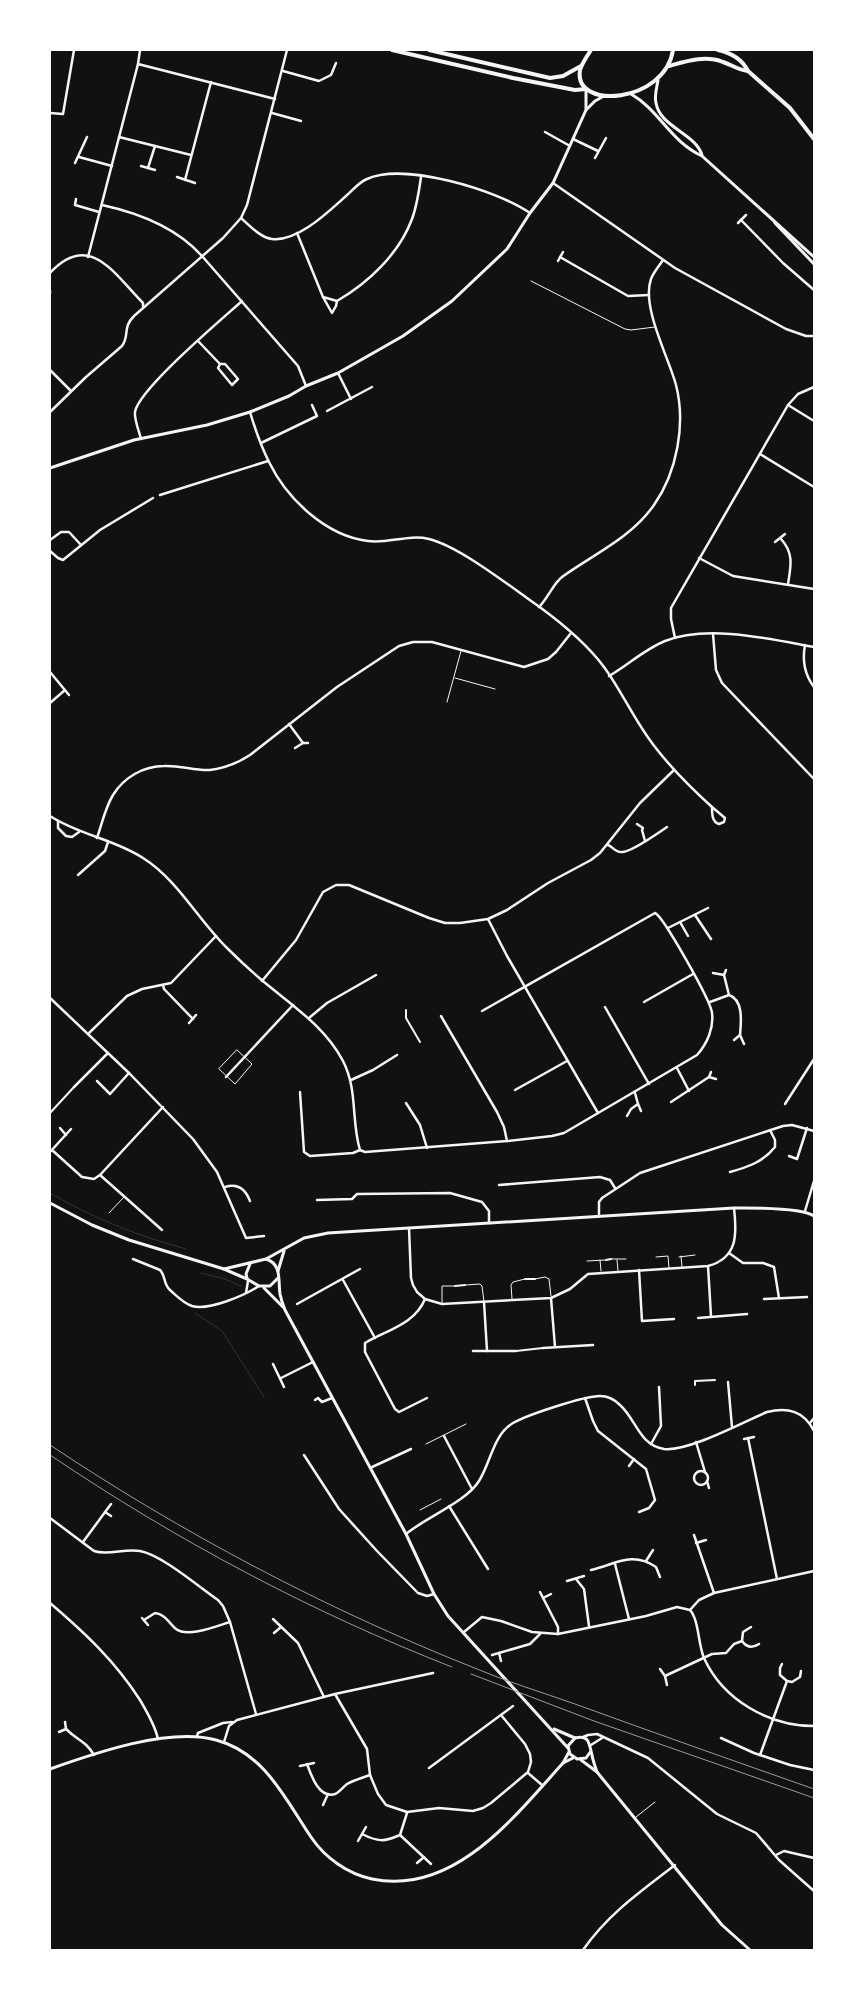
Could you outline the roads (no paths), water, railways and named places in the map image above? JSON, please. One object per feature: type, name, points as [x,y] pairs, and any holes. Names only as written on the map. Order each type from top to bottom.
[{"type":"main road","points":[[392,50],[513,78],[605,95],[631,94],[642,90],[658,80],[669,66],[673,50]]},
{"type":"main road","points":[[430,50],[550,78],[563,76],[581,66],[591,50]]},
{"type":"main road","points":[[718,50],[735,56],[744,63],[748,71],[790,108],[814,139]]},
{"type":"main road","points":[[669,66],[706,58],[748,71]]},
{"type":"main road","points":[[581,66],[581,79],[586,90]]},
{"type":"street","points":[[50,113],[63,114],[74,50]]},
{"type":"street","points":[[88,257],[140,50]]},
{"type":"street","points":[[50,412],[122,346],[125,342],[126,327],[143,306],[202,256],[241,218],[247,205],[288,50]]},
{"type":"street","points":[[283,71],[319,81],[331,75],[336,63]]},
{"type":"street","points":[[138,64],[276,100]]},
{"type":"street","points":[[658,80],[656,106],[663,117],[700,148],[702,156]]},
{"type":"street","points":[[185,180],[211,82]]},
{"type":"street","points":[[50,468],[141,439],[207,425],[250,412],[338,373],[403,336],[433,315],[467,288],[507,249],[530,213],[554,183],[586,110],[586,90]]},
{"type":"street","points":[[631,94],[646,104],[661,123],[683,144],[702,156],[814,257]]},
{"type":"street","points":[[586,110],[605,95]]},
{"type":"street","points":[[272,113],[301,121]]},
{"type":"street","points":[[545,132],[570,146]]},
{"type":"street","points":[[683,134],[683,144]]},
{"type":"street","points":[[75,163],[87,137]]},
{"type":"street","points":[[119,137],[191,155]]},
{"type":"street","points":[[595,158],[606,138]]},
{"type":"street","points":[[574,139],[598,151]]},
{"type":"street","points":[[148,168],[155,146]]},
{"type":"street","points":[[688,148],[700,148]]},
{"type":"street","points":[[79,157],[112,166]]},
{"type":"street","points":[[141,166],[155,170]]},
{"type":"street","points":[[241,218],[259,233],[272,239],[297,233],[322,217],[365,180],[379,175],[398,174],[468,185],[509,201],[530,213]]},
{"type":"street","points":[[177,177],[195,183]]},
{"type":"street","points":[[297,233],[323,297],[332,313],[337,301],[370,277],[395,250],[413,218],[422,177]]},
{"type":"street","points":[[554,183],[687,276],[786,329],[806,336],[814,336]]},
{"type":"street","points":[[76,198],[75,205],[99,212]]},
{"type":"street","points":[[102,206],[143,217],[164,226],[185,240],[202,256],[298,366],[306,386]]},
{"type":"street","points":[[738,223],[746,215]]},
{"type":"street","points":[[741,220],[814,290]]},
{"type":"street","points":[[773,221],[781,232],[814,264]]},
{"type":"street","points":[[558,261],[563,252]]},
{"type":"street","points":[[50,273],[58,265],[76,255],[88,257],[108,265],[143,306]]},
{"type":"street","points":[[560,256],[628,296],[649,295]]},
{"type":"street","points":[[539,607],[560,578],[623,537],[644,518],[655,504],[670,472],[679,436],[679,404],[676,385],[656,327],[649,295],[651,280],[662,260]]},
{"type":"street","points":[[323,297],[337,301]]},
{"type":"street","points":[[141,439],[134,413],[139,403],[158,380],[242,301]]},
{"type":"street","points":[[198,341],[220,364],[225,364],[238,379],[235,383],[232,385],[218,368],[220,364]]},
{"type":"street","points":[[50,370],[71,391]]},
{"type":"street","points":[[338,373],[351,399]]},
{"type":"street","points":[[327,411],[372,387]]},
{"type":"street","points":[[675,638],[671,608],[788,405],[798,394],[814,387]]},
{"type":"street","points":[[261,443],[317,416],[312,405]]},
{"type":"street","points":[[788,405],[814,421]]},
{"type":"street","points":[[250,412],[268,461],[294,498],[338,534],[372,542],[416,538],[439,542],[457,551],[539,607],[571,633],[596,657],[643,731],[674,770],[725,818],[724,822],[716,823],[712,818],[712,807]]},
{"type":"street","points":[[760,454],[814,488]]},
{"type":"street","points":[[160,495],[268,461]]},
{"type":"street","points":[[51,553],[63,560],[81,544],[120,517],[153,498]]},
{"type":"street","points":[[148,501],[150,505]]},
{"type":"street","points":[[50,540],[61,532],[69,532],[81,544]]},
{"type":"street","points":[[775,542],[785,534]]},
{"type":"street","points":[[781,539],[789,550],[791,562],[788,584]]},
{"type":"street","points":[[699,558],[733,576],[814,589]]},
{"type":"street","points":[[97,838],[106,809],[114,793],[133,775],[149,768],[165,766],[204,770],[228,766],[250,755],[336,687],[394,648],[413,642],[422,642],[524,667],[548,659],[571,633]]},
{"type":"street","points":[[713,634],[716,670],[722,683],[814,779]]},
{"type":"street","points":[[609,676],[654,646],[675,638],[728,634],[814,646]]},
{"type":"street","points":[[805,645],[804,667],[808,680],[814,687]]},
{"type":"street","points":[[50,673],[69,695]]},
{"type":"street","points":[[50,703],[65,690]]},
{"type":"street","points":[[289,724],[303,743]]},
{"type":"street","points":[[296,748],[303,743],[308,743]]},
{"type":"street","points":[[262,981],[296,940],[319,897],[329,888],[344,884],[354,886],[429,918],[445,922],[460,924],[488,919],[507,910],[548,883],[591,860],[608,845],[640,802],[674,770]]},
{"type":"street","points":[[50,816],[79,832],[133,852],[159,870],[216,936],[262,981],[326,1034],[351,1080],[360,1150]]},
{"type":"street","points":[[58,821],[58,828],[66,836],[72,837],[79,832]]},
{"type":"street","points":[[637,824],[643,828],[645,841]]},
{"type":"street","points":[[608,845],[616,851],[622,852],[645,841],[667,827]]},
{"type":"street","points":[[78,876],[105,851],[108,842]]},
{"type":"street","points":[[668,928],[708,908]]},
{"type":"street","points":[[300,1092],[304,1152],[310,1156],[353,1153],[360,1150],[365,1152],[507,1142],[552,1136],[564,1133],[697,1055],[707,1040],[712,1022],[709,1002],[668,928],[657,913],[652,914],[482,1012]]},
{"type":"street","points":[[696,915],[711,939]]},
{"type":"street","points":[[488,919],[598,1113]]},
{"type":"street","points":[[680,922],[688,936]]},
{"type":"street","points":[[88,1034],[127,996],[142,989],[164,985],[176,978],[216,936]]},
{"type":"street","points":[[726,970],[724,975],[730,995],[734,996],[738,1004],[740,1035],[744,1044]]},
{"type":"street","points":[[713,973],[724,975]]},
{"type":"street","points":[[644,1002],[693,974]]},
{"type":"street","points":[[308,1018],[326,1003],[376,975]]},
{"type":"street","points":[[164,985],[164,989],[192,1019]]},
{"type":"street","points":[[709,1002],[730,995]]},
{"type":"street","points":[[50,998],[163,1107],[206,1156],[224,1187],[246,1238],[264,1236]]},
{"type":"street","points":[[227,1077],[293,1005]]},
{"type":"street","points":[[605,1008],[649,1084]]},
{"type":"street","points":[[406,1010],[406,1018],[420,1042]]},
{"type":"street","points":[[189,1022],[196,1015]]},
{"type":"street","points":[[441,1016],[497,1112],[504,1127],[507,1142]]},
{"type":"street","points":[[734,1040],[740,1035]]},
{"type":"street","points":[[50,1113],[108,1053]]},
{"type":"street","points":[[351,1080],[371,1071],[397,1055]]},
{"type":"street","points":[[785,1104],[814,1059]]},
{"type":"street","points":[[515,1090],[567,1061]]},
{"type":"street","points":[[677,1068],[689,1091]]},
{"type":"street","points":[[671,1102],[709,1077],[711,1072]]},
{"type":"street","points":[[98,1081],[110,1094],[129,1073]]},
{"type":"street","points":[[709,1077],[716,1079]]},
{"type":"street","points":[[635,1093],[641,1110]]},
{"type":"street","points":[[406,1103],[420,1125],[427,1148]]},
{"type":"street","points":[[627,1116],[631,1109],[638,1104]]},
{"type":"street","points":[[71,1129],[51,1151],[82,1178],[94,1179],[100,1175],[163,1107]]},
{"type":"street","points":[[599,1216],[599,1202],[602,1198],[640,1173],[770,1130],[792,1126],[814,1131]]},
{"type":"street","points":[[60,1128],[66,1135]]},
{"type":"street","points":[[789,1156],[797,1159],[807,1128]]},
{"type":"street","points":[[730,1172],[757,1163],[770,1154],[775,1147],[775,1140],[770,1130]]},
{"type":"street","points":[[100,1175],[162,1230]]},
{"type":"street","points":[[499,1185],[600,1177],[610,1180],[615,1188]]},
{"type":"street","points":[[805,1211],[814,1181]]},
{"type":"street","points":[[224,1187],[236,1184],[248,1195],[250,1201]]},
{"type":"street","points":[[317,1200],[352,1199],[357,1194],[450,1193],[482,1202],[489,1211],[489,1222]]},
{"type":"street","points":[[50,1204],[92,1225],[129,1240],[224,1269],[264,1288],[276,1298],[285,1310],[406,1534],[434,1594],[448,1616],[553,1729],[574,1758]]},
{"type":"street","points":[[224,1269],[266,1259],[298,1241],[314,1235],[489,1222],[734,1208],[762,1207],[805,1211],[814,1216]]},
{"type":"street","points":[[409,1228],[411,1278],[417,1292],[425,1299],[442,1304],[551,1298],[570,1289],[588,1274],[717,1264],[733,1248],[735,1241],[734,1208]]},
{"type":"street","points":[[154,1230],[158,1227]]},
{"type":"street","points":[[264,1288],[274,1284],[279,1273],[284,1250]]},
{"type":"street","points":[[729,1253],[742,1263],[762,1263],[774,1267],[779,1298]]},
{"type":"street","points":[[133,1259],[160,1270],[167,1287],[185,1303],[194,1307],[220,1303],[246,1295],[259,1286]]},
{"type":"street","points":[[266,1259],[275,1264],[279,1273],[280,1296],[285,1310]]},
{"type":"street","points":[[606,1260],[611,1259]]},
{"type":"street","points":[[246,1295],[248,1280],[246,1274],[250,1264]]},
{"type":"street","points":[[708,1266],[711,1316]]},
{"type":"street","points":[[297,1304],[360,1269]]},
{"type":"street","points":[[639,1270],[642,1321],[674,1319]]},
{"type":"street","points":[[526,1279],[535,1279]]},
{"type":"street","points":[[343,1280],[375,1338]]},
{"type":"street","points":[[455,1286],[465,1285]]},
{"type":"street","points":[[764,1299],[807,1297]]},
{"type":"street","points":[[551,1298],[555,1347]]},
{"type":"street","points":[[425,1299],[412,1318],[365,1344],[365,1352],[395,1409],[399,1412],[426,1398]]},
{"type":"street","points":[[484,1302],[487,1351]]},
{"type":"street","points":[[698,1318],[747,1314]]},
{"type":"street","points":[[473,1351],[516,1351],[593,1345]]},
{"type":"street","points":[[281,1378],[313,1362]]},
{"type":"street","points":[[273,1364],[284,1387]]},
{"type":"street","points":[[695,1384],[695,1381],[715,1380]]},
{"type":"street","points":[[728,1382],[732,1427]]},
{"type":"street","points":[[651,1444],[661,1426],[659,1387]]},
{"type":"street","points":[[406,1534],[449,1506],[478,1483],[500,1435],[512,1423],[585,1398],[602,1396],[613,1400],[619,1404],[637,1430],[651,1444],[665,1449],[673,1449],[696,1442],[766,1412],[778,1409],[792,1410],[802,1416],[810,1423],[814,1431]]},
{"type":"street","points":[[315,1400],[318,1398],[322,1402],[332,1398]]},
{"type":"street","points":[[585,1398],[596,1427],[646,1469],[655,1500],[649,1508],[639,1512]]},
{"type":"street","points":[[810,1423],[814,1418]]},
{"type":"street","points":[[444,1436],[472,1489]]},
{"type":"street","points":[[744,1439],[754,1437]]},
{"type":"street","points":[[748,1438],[777,1579]]},
{"type":"street","points":[[696,1442],[708,1477],[709,1488]]},
{"type":"street","points":[[370,1468],[411,1449]]},
{"type":"street","points":[[304,1455],[339,1509],[377,1551],[418,1593],[427,1596],[434,1594]]},
{"type":"street","points":[[629,1466],[634,1459]]},
{"type":"street","points":[[705,1472],[698,1471],[694,1475],[694,1479],[696,1483],[701,1485],[707,1481]]},
{"type":"street","points":[[83,1542],[110,1504]]},
{"type":"street","points":[[449,1506],[488,1569]]},
{"type":"street","points":[[649,1508],[652,1512]]},
{"type":"street","points":[[104,1512],[110,1516]]},
{"type":"street","points":[[50,1518],[99,1553],[135,1550],[156,1557],[218,1600],[223,1606],[230,1622],[256,1714]]},
{"type":"street","points":[[694,1535],[714,1593]]},
{"type":"street","points":[[696,1542],[706,1540]]},
{"type":"street","points":[[646,1561],[653,1550]]},
{"type":"street","points":[[591,1570],[634,1558],[646,1561],[656,1568],[660,1577]]},
{"type":"street","points":[[615,1564],[629,1619]]},
{"type":"street","points":[[690,1610],[699,1600],[714,1593],[814,1571]]},
{"type":"street","points":[[567,1582],[584,1576]]},
{"type":"street","points":[[576,1579],[584,1590],[590,1626]]},
{"type":"street","points":[[540,1592],[558,1627],[558,1634]]},
{"type":"street","points":[[543,1598],[552,1594]]},
{"type":"street","points":[[50,1603],[108,1656],[117,1667],[144,1706],[158,1739]]},
{"type":"street","points":[[464,1632],[482,1617],[540,1634],[558,1634],[677,1607],[690,1610],[694,1614],[698,1641],[704,1658],[713,1673],[735,1697],[757,1713],[773,1720],[793,1725],[814,1726]]},
{"type":"street","points":[[148,1625],[143,1619],[155,1613],[160,1613],[178,1631],[185,1633],[207,1630],[230,1622]]},
{"type":"street","points":[[273,1619],[302,1649],[324,1697]]},
{"type":"street","points":[[274,1633],[281,1627]]},
{"type":"street","points":[[751,1627],[742,1632],[742,1641],[749,1647],[759,1644]]},
{"type":"street","points":[[492,1655],[530,1644],[540,1634]]},
{"type":"street","points":[[665,1676],[715,1653],[726,1652],[734,1644],[742,1641]]},
{"type":"street","points":[[499,1653],[502,1660]]},
{"type":"street","points":[[782,1664],[780,1675],[787,1681],[792,1682],[800,1678],[801,1671]]},
{"type":"street","points":[[660,1669],[665,1676],[667,1685]]},
{"type":"street","points":[[197,1736],[223,1723],[233,1722],[256,1714],[334,1694],[433,1673]]},
{"type":"street","points":[[760,1755],[787,1681]]},
{"type":"street","points":[[334,1694],[367,1749],[370,1775],[378,1794],[386,1805],[407,1812],[439,1808],[461,1811],[478,1810],[492,1803],[528,1772],[531,1762],[530,1754],[525,1744],[501,1715]]},
{"type":"street","points":[[429,1768],[513,1706]]},
{"type":"street","points":[[64,1722],[66,1729],[73,1737],[84,1741],[94,1755]]},
{"type":"street","points":[[224,1742],[229,1726],[233,1722]]},
{"type":"street","points":[[59,1732],[66,1729]]},
{"type":"street","points":[[553,1729],[575,1738],[593,1734],[648,1758],[717,1814],[756,1833],[814,1891]]},
{"type":"street","points":[[50,1769],[94,1755],[158,1739],[184,1735],[224,1742],[248,1755],[269,1774],[312,1839],[330,1859],[352,1872],[385,1882],[422,1880],[442,1872],[467,1857],[494,1836],[563,1763],[569,1750],[570,1742],[575,1738]]},
{"type":"street","points":[[584,1737],[591,1745],[597,1772]]},
{"type":"street","points":[[591,1745],[600,1738],[603,1738]]},
{"type":"street","points":[[721,1738],[760,1755],[790,1765],[814,1770]]},
{"type":"street","points":[[581,1760],[586,1758],[591,1751]]},
{"type":"street","points":[[563,1763],[574,1758],[581,1760],[597,1772],[675,1865],[722,1925],[750,1950]]},
{"type":"street","points":[[300,1766],[314,1762]]},
{"type":"street","points":[[307,1764],[318,1788],[328,1794],[336,1794],[349,1783],[370,1775]]},
{"type":"street","points":[[528,1772],[542,1785]]},
{"type":"street","points":[[323,1805],[328,1794]]},
{"type":"street","points":[[362,1834],[387,1841],[400,1835],[407,1812]]},
{"type":"street","points":[[358,1841],[366,1827]]},
{"type":"street","points":[[400,1835],[431,1864]]},
{"type":"street","points":[[776,1855],[784,1851],[814,1858]]},
{"type":"street","points":[[417,1863],[424,1857]]},
{"type":"street","points":[[583,1950],[599,1928],[628,1900],[675,1865]]},
{"type":"lane","points":[[531,281],[625,329],[656,327]]},
{"type":"lane","points":[[447,702],[461,651]]},
{"type":"lane","points":[[454,678],[495,689]]},
{"type":"lane","points":[[237,1050],[245,1057],[252,1064],[236,1084],[219,1069],[237,1050]]},
{"type":"lane","points":[[108,1213],[125,1196]]},
{"type":"lane","points":[[682,1268],[680,1256],[695,1255]]},
{"type":"lane","points":[[656,1256],[668,1256],[669,1268]]},
{"type":"lane","points":[[611,1259],[626,1259]]},
{"type":"lane","points":[[617,1259],[618,1271]]},
{"type":"lane","points":[[600,1260],[601,1272]]},
{"type":"lane","points":[[587,1261],[606,1260]]},
{"type":"lane","points":[[512,1299],[511,1285],[513,1282],[526,1279]]},
{"type":"lane","points":[[535,1279],[549,1279],[551,1298]]},
{"type":"lane","points":[[465,1285],[480,1284],[482,1286],[484,1302]]},
{"type":"lane","points":[[442,1304],[442,1286],[455,1286]]},
{"type":"lane","points":[[426,1444],[466,1424]]},
{"type":"lane","points":[[420,1510],[441,1499]]},
{"type":"lane","points":[[636,1818],[655,1802]]},
{"type":"waterway","points":[[50,1193],[116,1226],[186,1249]]},
{"type":"waterway","points":[[201,1273],[225,1279],[241,1286]]},
{"type":"waterway","points":[[195,1313],[222,1331],[264,1397]]},
{"type":"railway","points":[[50,1445],[151,1509],[255,1567],[362,1620],[497,1677],[814,1789]]},
{"type":"railway","points":[[50,1455],[146,1516],[245,1572],[347,1623],[452,1667]]},
{"type":"railway","points":[[471,1674],[594,1721],[814,1798]]}]
